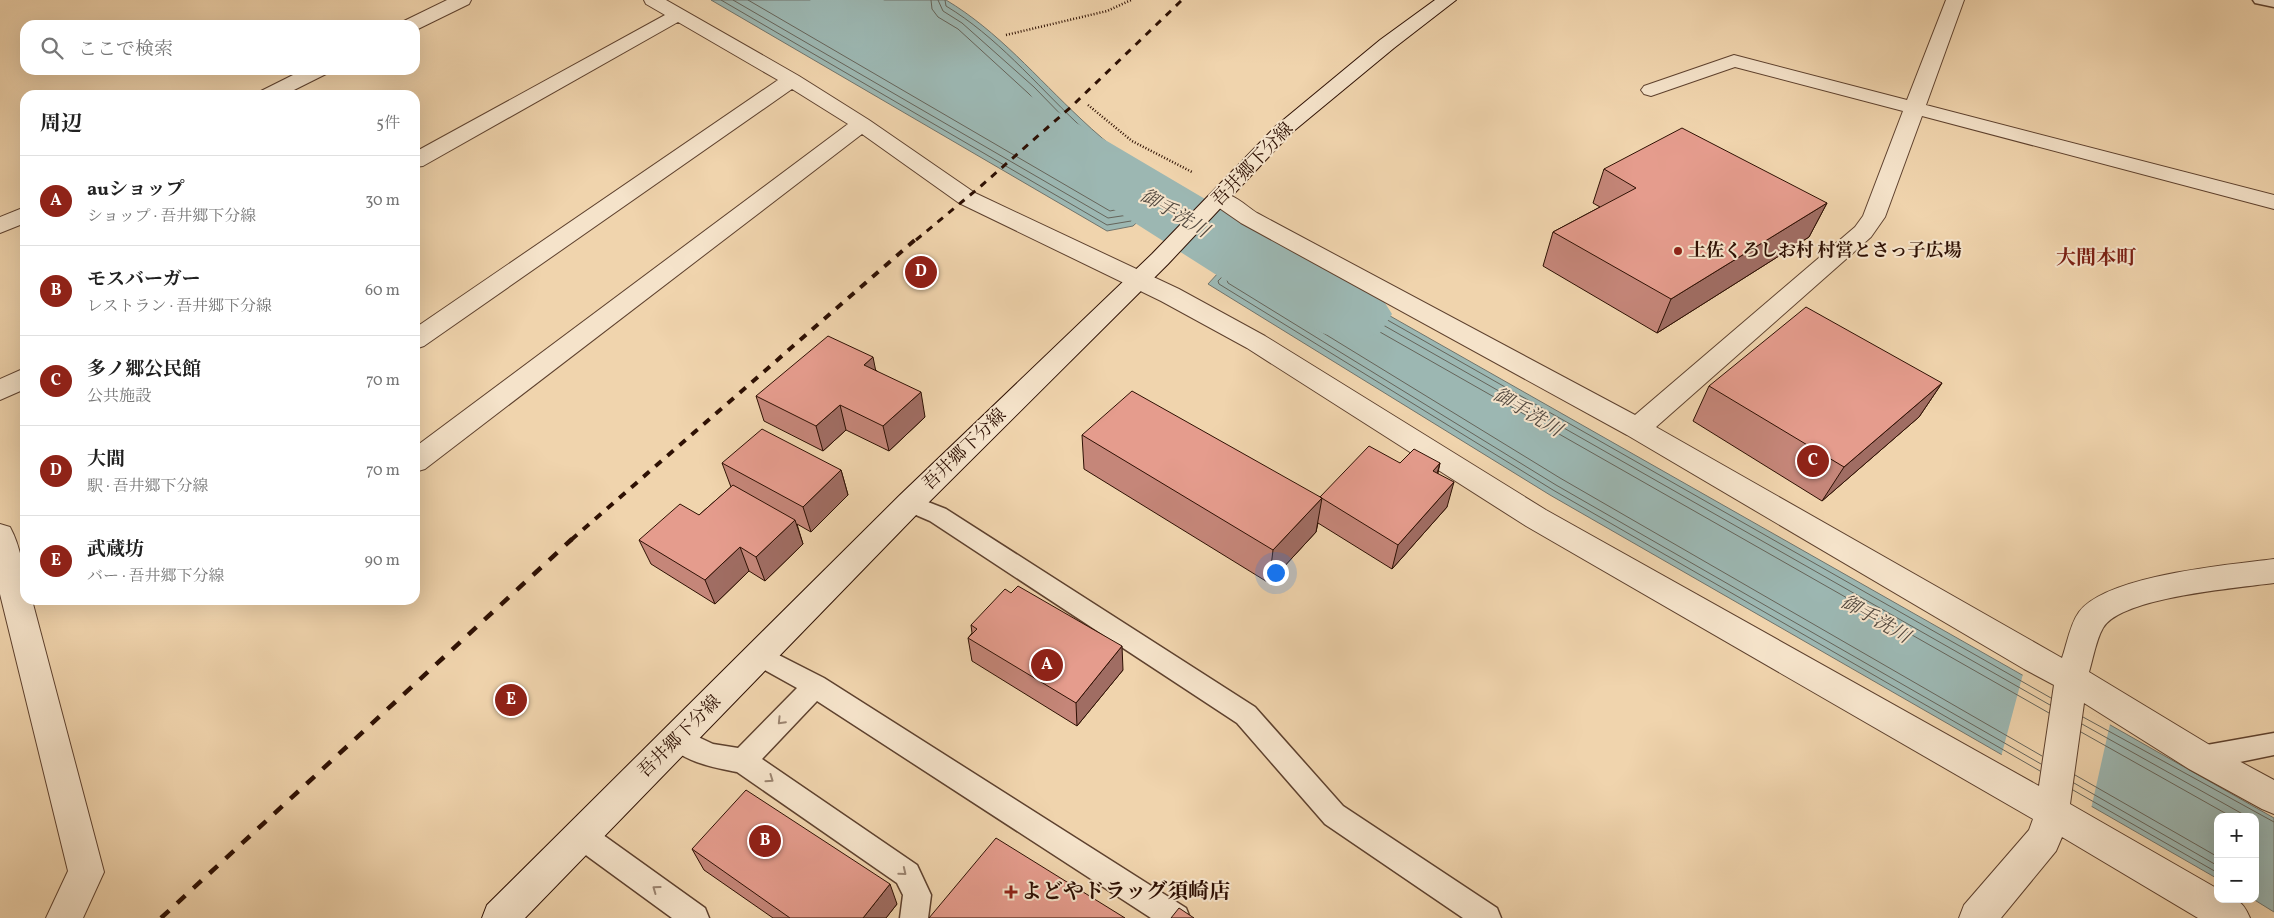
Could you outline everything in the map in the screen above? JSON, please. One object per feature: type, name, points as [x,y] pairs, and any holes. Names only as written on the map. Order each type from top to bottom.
[{"type":"street","points":[[420,20],[462,0]]},
{"type":"street","points":[[654,0],[792,80],[862,124],[967,198],[1145,272],[1536,518],[2054,802],[2232,918]]},
{"type":"street","name":"吾井郷下分線","points":[[500,918],[761,656],[910,503],[1215,203],[1283,130],[1387,44],[1447,0]]},
{"type":"street","points":[[1637,428],[1863,232],[1874,218],[1955,0]]},
{"type":"street","points":[[420,158],[678,14]]},
{"type":"street","points":[[1651,90],[1734,61],[2274,202]]},
{"type":"street","points":[[278,90],[309,75]]},
{"type":"street","points":[[420,337],[792,80]]},
{"type":"street","points":[[420,458],[862,124]]},
{"type":"street","points":[[1215,203],[1249,218],[1637,428],[2026,655],[2069,688],[2274,798]]},
{"type":"street","points":[[0,226],[20,216]]},
{"type":"street","points":[[0,391],[20,380]]},
{"type":"street","points":[[0,535],[20,585]]},
{"type":"street","points":[[1977,918],[2044,839],[2054,802],[2069,688],[2090,620],[2114,602],[2155,588],[2274,571]]},
{"type":"street","points":[[28,605],[86,872],[64,918]]},
{"type":"lane","points":[[2260,0],[2274,3]]},
{"type":"lane","points":[[910,503],[938,515],[1246,714],[1334,815],[1487,918]]},
{"type":"lane","points":[[761,656],[815,686],[1176,918]]},
{"type":"lane","points":[[743,761],[815,686]]},
{"type":"lane","points":[[679,739],[708,755],[743,761],[907,874],[917,888],[918,905],[914,918]]},
{"type":"lane","points":[[2201,758],[2274,744]]},
{"type":"lane","points":[[582,836],[695,918]]},
{"type":"path","points":[[1006,34],[1107,11],[1132,0]]},
{"type":"path","points":[[1088,105],[1132,141],[1199,176]]},
{"type":"water","points":[[711,0],[946,0],[965,12],[1000,40],[1091,129],[1170,192],[1133,226],[1107,231]]},
{"type":"water","points":[[1251,237],[2274,818],[2274,912],[2259,903],[2259,813],[2214,813],[2214,877],[1550,495],[1208,284]]},
{"type":"pier","points":[[2023,674],[2110,724],[2091,809],[2001,757]]},
{"type":"building","name":"土佐くろしお村 村営とさっ子広場","points":[[1682,128],[1827,203],[1671,299],[1553,232],[1636,188],[1604,169]]},
{"type":"building","points":[[1806,307],[1942,383],[1844,467],[1709,386]]},
{"type":"building","points":[[828,336],[873,357],[864,365],[921,392],[883,426],[840,405],[816,426],[756,396]]},
{"type":"building","points":[[1132,391],[1322,498],[1273,550],[1082,435]]},
{"type":"building","points":[[762,429],[841,470],[803,507],[722,463]]},
{"type":"building","points":[[1369,446],[1400,463],[1414,449],[1440,463],[1433,471],[1454,482],[1398,545],[1320,497]]},
{"type":"building","points":[[733,485],[795,520],[756,557],[740,547],[705,580],[639,540],[680,504],[699,515]]},
{"type":"building","points":[[1018,586],[1122,646],[1076,703],[968,638],[977,629],[971,625],[1005,589],[1011,593]]},
{"type":"building","points":[[746,790],[890,884],[863,918],[790,918],[692,849]]},
{"type":"building","points":[[996,838],[1125,918],[929,918]]},
{"type":"building","points":[[1179,908],[1194,918],[1171,918]]},
{"type":"waterway","name":"御手洗川","points":[[841,0],[1005,110],[1243,256],[1351,314]]},
{"type":"railway","points":[[916,240],[1072,106],[1182,0]]},
{"type":"railway","points":[[571,540],[917,238]]},
{"type":"railway","points":[[161,918],[572,539]]},
{"type":"place","name":"土佐くろしお村 村営とさっ子広場","points":[[1678,251]]},
{"type":"place","name":"大間","points":[[921,272]]},
{"type":"place","name":"多ノ郷公民館","points":[[1813,461]]},
{"type":"place","name":"auショップ","points":[[1047,665]]},
{"type":"place","name":"武蔵坊","points":[[511,700]]},
{"type":"place","name":"モスバーガー","points":[[765,841]]},
{"type":"place","name":"よどやドラッグ須崎店","points":[[1011,892]]},
{"type":"district","name":"大間本町","points":[[2096,259]]}]
